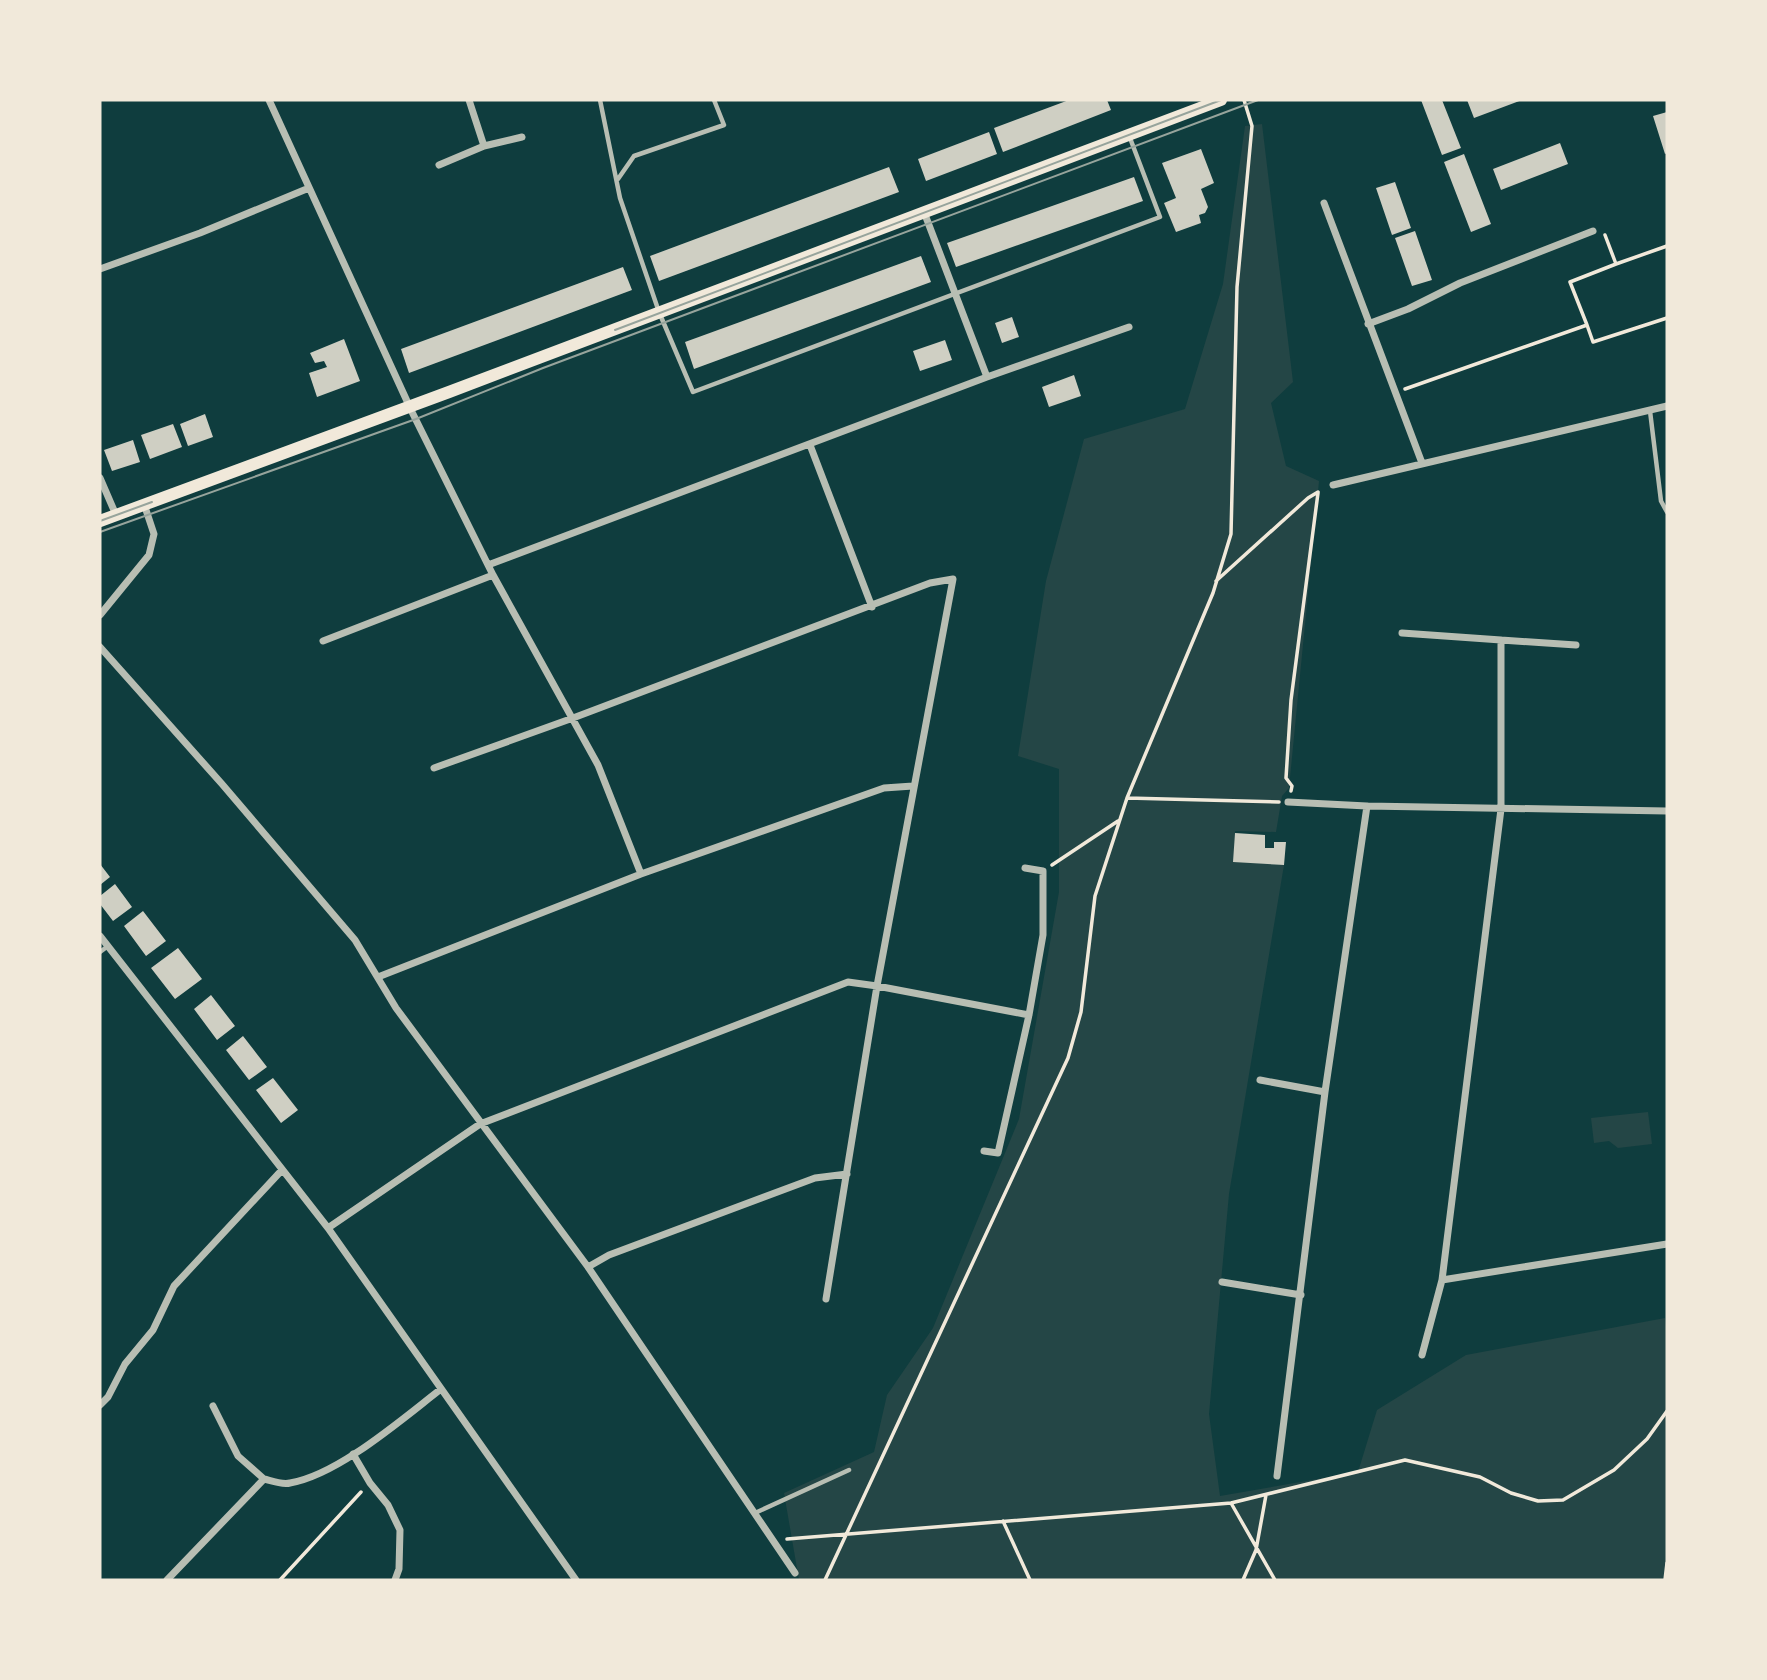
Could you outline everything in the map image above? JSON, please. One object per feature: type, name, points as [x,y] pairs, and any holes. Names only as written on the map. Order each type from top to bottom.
[{"type":"main road","points":[[100,521],[410,407],[1221,100]]},
{"type":"street","points":[[269,100],[410,407],[488,565],[598,765],[641,874]]},
{"type":"street","points":[[469,100],[484,146]]},
{"type":"street","points":[[439,165],[484,146],[522,137]]},
{"type":"street","points":[[100,269],[200,233],[309,188]]},
{"type":"street","points":[[1324,203],[1422,463]]},
{"type":"street","points":[[924,212],[987,377]]},
{"type":"street","points":[[1368,324],[1408,309],[1460,283],[1593,231]]},
{"type":"street","points":[[488,565],[987,377],[1129,327]]},
{"type":"street","points":[[1333,485],[1667,406]]},
{"type":"street","points":[[810,445],[872,607]]},
{"type":"street","points":[[100,478],[116,515]]},
{"type":"street","points":[[100,615],[149,555],[154,534],[145,504]]},
{"type":"street","points":[[323,641],[493,575]]},
{"type":"street","points":[[434,768],[872,607],[929,583],[953,579],[877,986],[826,1299]]},
{"type":"street","points":[[1402,633],[1576,645]]},
{"type":"street","points":[[1422,1355],[1442,1280],[1501,809],[1500,640]]},
{"type":"street","points":[[100,647],[222,783],[355,940],[396,1008],[588,1267],[795,1573]]},
{"type":"street","points":[[378,977],[641,874],[884,788],[913,786]]},
{"type":"street","points":[[1288,802],[1367,806],[1667,811]]},
{"type":"street","points":[[1277,1476],[1325,1091],[1367,806]]},
{"type":"street","points":[[984,1151],[998,1153],[1029,1015],[1043,935],[1043,871],[1025,868]]},
{"type":"street","points":[[100,936],[328,1228],[576,1580]]},
{"type":"street","points":[[328,1228],[480,1124],[848,982],[1029,1015]]},
{"type":"street","points":[[1260,1080],[1325,1091]]},
{"type":"street","points":[[100,1405],[108,1397],[125,1364],[153,1330],[174,1286],[282,1170]]},
{"type":"street","points":[[588,1267],[608,1255],[815,1178],[847,1174]]},
{"type":"street","points":[[1442,1280],[1667,1244]]},
{"type":"street","points":[[1223,1282],[1301,1295]]},
{"type":"street","points":[[213,1406],[238,1456],[264,1479],[288,1484],[320,1474],[353,1454],[441,1389]]},
{"type":"street","points":[[353,1454],[370,1483],[388,1504],[400,1530],[399,1569],[395,1580]]},
{"type":"street","points":[[167,1580],[264,1479]]},
{"type":"lane","points":[[600,100],[620,198],[659,312],[693,392],[1160,217],[1129,135]]},
{"type":"lane","points":[[617,180],[634,156],[724,125],[714,100]]},
{"type":"lane","points":[[1649,410],[1661,501],[1667,512]]},
{"type":"lane","points":[[100,952],[108,946]]},
{"type":"lane","points":[[754,1513],[849,1470]]},
{"type":"path","points":[[825,1580],[1068,1058],[1081,1012],[1095,896],[1127,798],[1216,581],[1231,534],[1237,287],[1252,125],[1244,100]]},
{"type":"path","points":[[1593,231],[1602,228],[1616,264]]},
{"type":"path","points":[[1667,246],[1570,282],[1593,342],[1667,318]]},
{"type":"path","points":[[1394,393],[1587,325]]},
{"type":"path","points":[[1216,581],[1308,498],[1333,485]]},
{"type":"path","points":[[1127,798],[1288,802],[1292,786],[1286,778],[1292,700],[1318,492]]},
{"type":"path","points":[[1043,871],[1120,820]]},
{"type":"path","points":[[772,1540],[1231,1503],[1405,1460],[1480,1477],[1511,1493],[1538,1501],[1563,1500],[1614,1470],[1647,1439],[1667,1411]]},
{"type":"path","points":[[279,1580],[370,1483]]},
{"type":"path","points":[[1242,1580],[1256,1550],[1266,1494]]},
{"type":"path","points":[[1231,1503],[1275,1580]]},
{"type":"path","points":[[1003,1521],[1030,1580]]},
{"type":"path","points":[[1665,1580],[1667,1563]]},
{"type":"shaded area","points":[[1262,124],[1293,382],[1271,403],[1286,466],[1319,481],[1289,788],[1282,796],[1276,832],[1235,831],[1234,861],[1284,865],[1229,1194],[1209,1414],[1220,1496],[1358,1472],[1377,1410],[1466,1355],[1665,1318],[1667,1580],[799,1580],[784,1493],[874,1452],[887,1395],[933,1328],[1019,1119],[1059,892],[1059,769],[1018,756],[1046,581],[1084,439],[1185,409],[1223,284],[1245,126]]},
{"type":"shaded area","points":[[1648,1112],[1652,1144],[1618,1148],[1609,1141],[1594,1143],[1591,1118]]},
{"type":"building","points":[[1069,100],[1107,100],[1111,110],[1003,152],[994,128]]},
{"type":"building","points":[[1421,100],[1442,100],[1461,148],[1442,155]]},
{"type":"building","points":[[1467,100],[1522,100],[1474,118]]},
{"type":"building","points":[[1667,112],[1667,153],[1665,154],[1653,116]]},
{"type":"building","points":[[989,132],[997,154],[926,181],[918,159]]},
{"type":"building","points":[[1560,143],[1568,164],[1501,190],[1493,169]]},
{"type":"building","points":[[1201,149],[1214,183],[1201,189],[1208,207],[1205,213],[1199,215],[1201,223],[1176,232],[1164,203],[1176,198],[1162,163]]},
{"type":"building","points":[[1464,154],[1491,224],[1471,232],[1444,162]]},
{"type":"building","points":[[889,167],[899,192],[659,281],[650,256]]},
{"type":"building","points":[[1134,177],[1143,201],[956,267],[947,243]]},
{"type":"building","points":[[1395,182],[1411,228],[1392,235],[1376,188]]},
{"type":"building","points":[[1415,231],[1432,280],[1412,286],[1395,238]]},
{"type":"building","points":[[921,256],[931,282],[694,369],[685,342]]},
{"type":"building","points":[[623,267],[632,290],[409,373],[401,349]]},
{"type":"building","points":[[1012,317],[1019,337],[1002,343],[995,323]]},
{"type":"building","points":[[344,339],[360,381],[317,397],[309,373],[327,367],[324,361],[315,363],[310,353]]},
{"type":"building","points":[[945,340],[952,360],[920,371],[913,351]]},
{"type":"building","points":[[1074,375],[1081,396],[1049,407],[1042,387]]},
{"type":"building","points":[[205,414],[213,437],[188,446],[180,424]]},
{"type":"building","points":[[173,424],[182,447],[150,459],[141,435]]},
{"type":"building","points":[[133,440],[140,462],[112,471],[104,450]]},
{"type":"building","points":[[1235,833],[1265,835],[1265,848],[1274,848],[1274,842],[1286,842],[1284,865],[1233,862]]},
{"type":"building","points":[[100,864],[110,877],[100,885]]},
{"type":"building","points":[[115,884],[132,907],[113,921],[100,904],[100,896]]},
{"type":"building","points":[[143,911],[166,941],[146,956],[124,926]]},
{"type":"building","points":[[178,948],[202,979],[175,999],[151,968]]},
{"type":"building","points":[[211,995],[235,1026],[217,1040],[194,1009]]},
{"type":"building","points":[[243,1036],[267,1067],[249,1080],[226,1050]]},
{"type":"building","points":[[273,1078],[298,1110],[281,1123],[256,1090]]},
{"type":"tram line","points":[[615,330],[1221,100]]},
{"type":"tram line","points":[[100,532],[416,419],[543,368],[1258,100]]},
{"type":"tram line","points":[[100,521],[152,502]]}]
